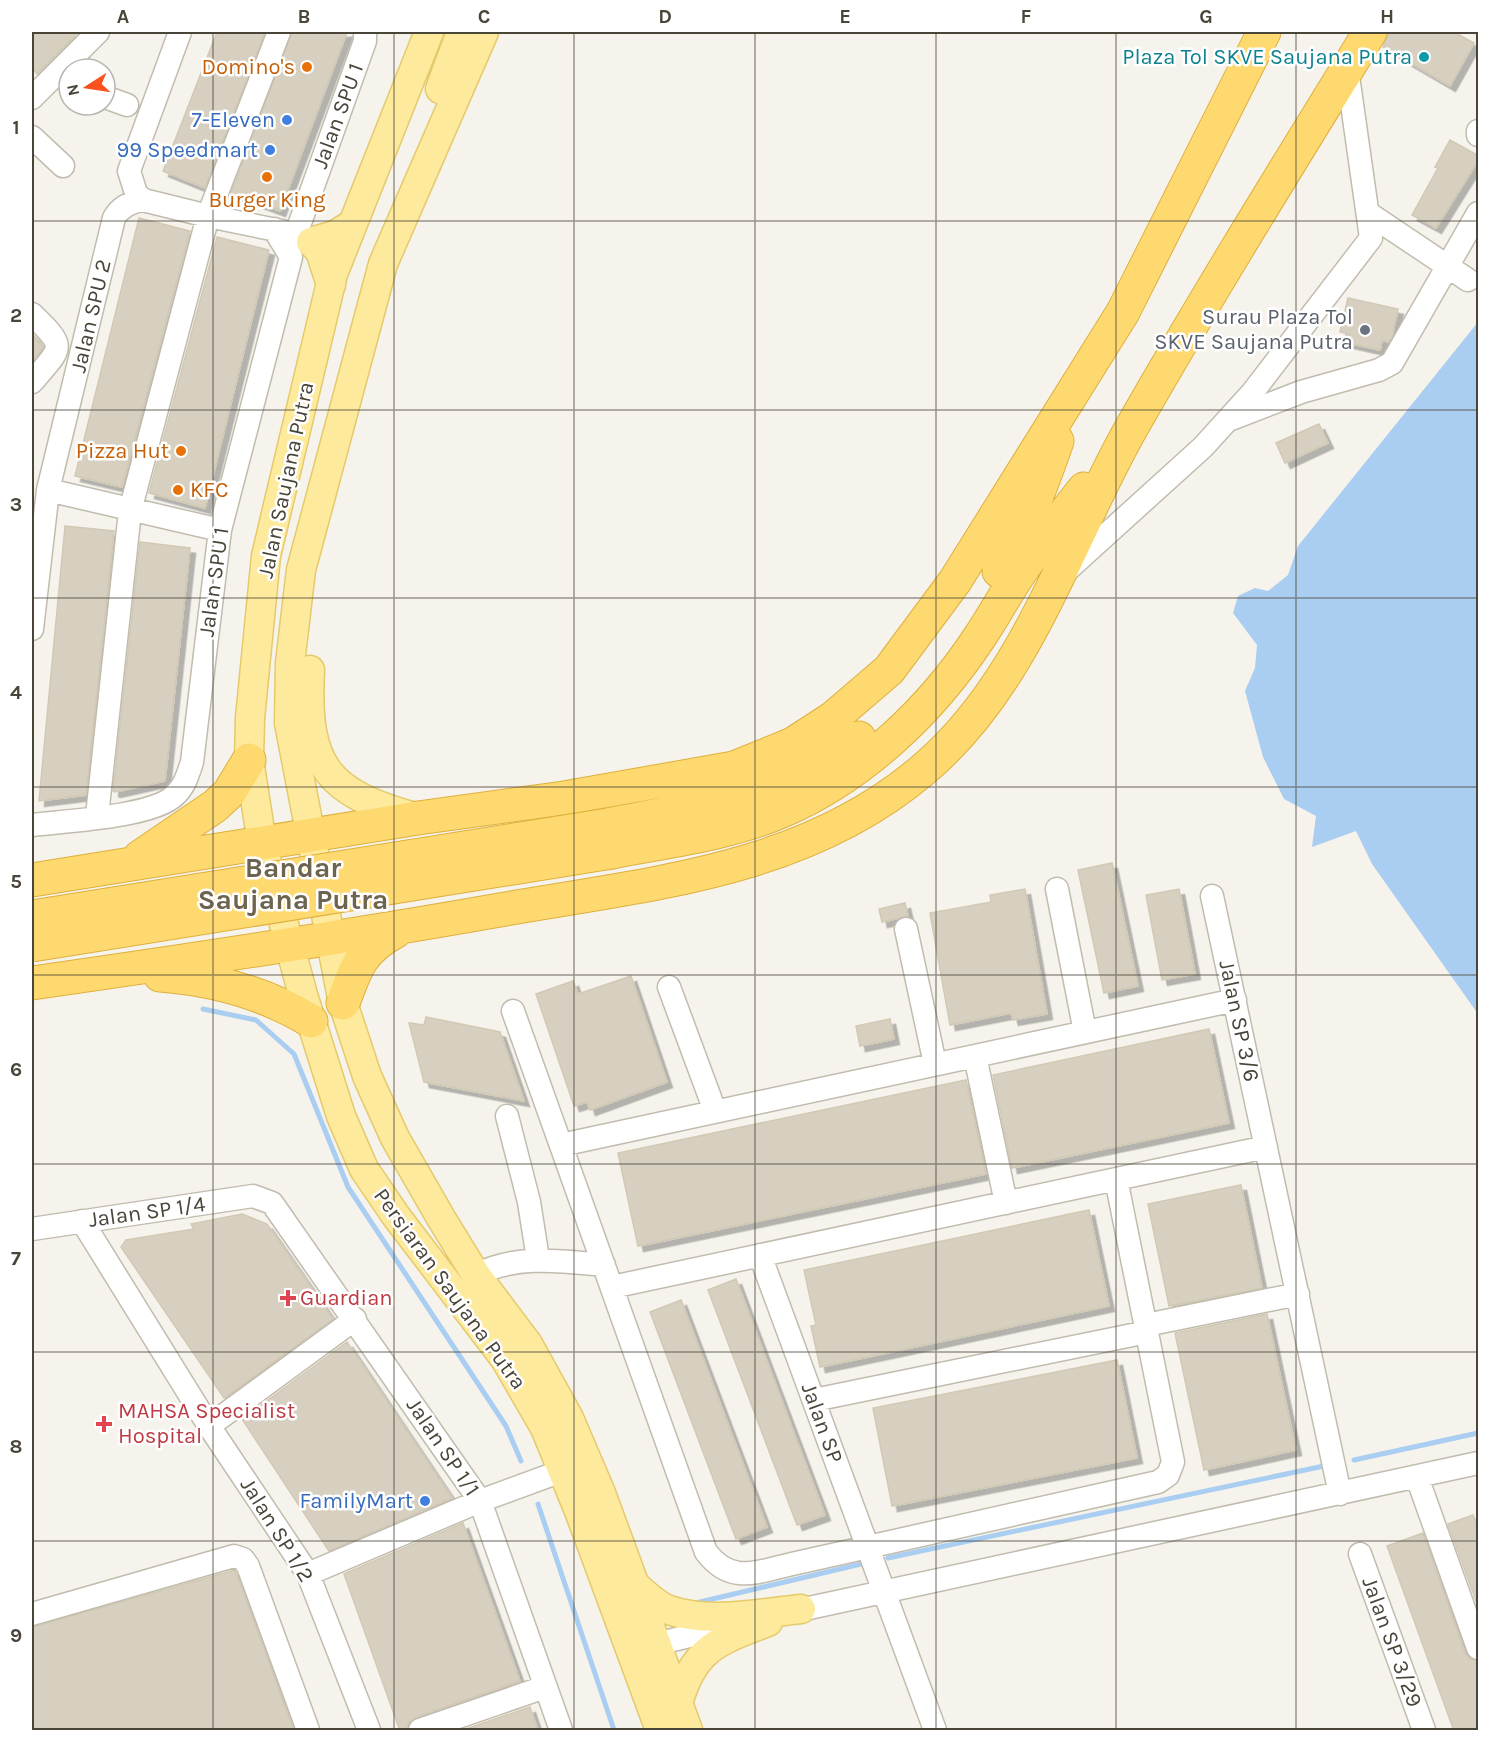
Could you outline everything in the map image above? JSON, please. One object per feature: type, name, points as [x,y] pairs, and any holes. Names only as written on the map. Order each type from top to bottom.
[{"type":"highway","points":[[32,880],[418,818],[564,798],[734,768],[793,744],[833,718],[889,670],[915,638],[954,581],[1076,388],[1123,312],[1264,32]]},
{"type":"highway","points":[[32,983],[402,927],[716,871],[768,857],[833,830],[896,792],[928,766],[966,728],[995,690],[1131,429],[1370,32]]},
{"type":"highway","points":[[32,945],[610,839],[772,784],[822,763],[870,731],[916,690],[963,627],[1013,549],[1039,494],[1076,388]]},
{"type":"highway","points":[[32,917],[610,839],[715,831],[783,810],[833,784],[879,750],[923,709],[978,640],[1027,562],[1131,429]]},
{"type":"highway","points":[[129,864],[215,807],[229,793],[249,760]]},
{"type":"highway","points":[[343,1002],[362,956],[379,940],[402,927]]},
{"type":"highway","points":[[114,971],[189,977],[256,993],[281,1003],[311,1021]]},
{"type":"main road","points":[[302,243],[335,235],[354,216],[409,32]]},
{"type":"main road","name":"Jalan Saujana Putra","points":[[289,945],[262,843],[249,760],[250,718],[266,556],[330,285],[354,216],[429,32]]},
{"type":"main road","points":[[383,264],[387,221],[454,53],[460,32]]},
{"type":"main road","name":"Jalan Saujana Putra","points":[[331,938],[289,723],[290,663],[299,581],[312,522],[383,264],[484,32]]},
{"type":"main road","points":[[302,243],[320,251],[330,285]]},
{"type":"main road","points":[[312,522],[319,550],[308,704],[316,746],[323,765],[338,785],[372,804],[418,818]]},
{"type":"main road","name":"Persiaran Saujana Putra","points":[[331,938],[343,1002],[367,1076],[395,1137],[476,1275],[528,1344],[548,1376],[660,1731]]},
{"type":"main road","name":"Persiaran Saujana Putra","points":[[289,945],[341,1116],[364,1169],[396,1216],[505,1359],[545,1428],[575,1466],[634,1585],[688,1731]]},
{"type":"main road","points":[[634,1585],[654,1601],[682,1613],[724,1616],[801,1609]]},
{"type":"main road","points":[[678,1704],[690,1670],[700,1654],[713,1644],[801,1609]]},
{"type":"street","points":[[78,57],[98,32]]},
{"type":"street","points":[[180,32],[129,171],[136,193],[143,200],[274,229],[302,243]]},
{"type":"street","points":[[98,816],[130,511],[208,216],[279,32]]},
{"type":"street","name":"Jalan SPU 1","points":[[32,825],[161,805],[175,796],[184,783],[192,762],[220,530],[302,243],[365,41],[365,32]]},
{"type":"street","points":[[1053,582],[1121,524],[1203,447],[1252,393],[1371,238],[1347,69]]},
{"type":"street","points":[[32,98],[57,79]]},
{"type":"street","points":[[117,101],[128,105]]},
{"type":"street","points":[[32,137],[63,166]]},
{"type":"street","name":"Jalan SPU 2","points":[[32,629],[48,490],[114,218],[118,211],[133,201],[143,200]]},
{"type":"street","points":[[1368,213],[1468,280]]},
{"type":"street","points":[[1227,420],[1301,392],[1379,370],[1392,363],[1479,213]]},
{"type":"street","name":"Jalan SPU 2","points":[[32,314],[55,336],[58,345],[56,354],[32,382]]},
{"type":"street","points":[[48,490],[130,511],[220,530]]},
{"type":"street","points":[[1056,889],[1085,1032]]},
{"type":"street","name":"Jalan SP 3/6","points":[[1212,896],[1340,1494]]},
{"type":"street","points":[[906,929],[935,1064]]},
{"type":"street","points":[[669,987],[715,1112]]},
{"type":"street","points":[[561,1145],[1235,1000]]},
{"type":"street","points":[[513,1011],[706,1552],[722,1569],[734,1573],[750,1573],[868,1547],[1158,1482],[1163,1478],[1173,1462],[1116,1179]]},
{"type":"street","points":[[975,1056],[1006,1203]]},
{"type":"street","points":[[507,1116],[529,1202],[538,1259]]},
{"type":"street","points":[[612,1287],[1266,1147]]},
{"type":"street","name":"Jalan SP 1/4","points":[[32,1229],[253,1196],[263,1198]]},
{"type":"street","name":"Jalan SP 1/1","points":[[263,1198],[272,1203],[356,1319],[480,1501],[561,1731]]},
{"type":"street","name":"Jalan SP 1/2","points":[[82,1221],[209,1426],[308,1574],[369,1731]]},
{"type":"street","name":"Jalan SP","points":[[760,1255],[935,1731]]},
{"type":"street","points":[[476,1275],[489,1268],[538,1259],[604,1265]]},
{"type":"street","points":[[814,1400],[1147,1329],[1298,1294]]},
{"type":"street","points":[[209,1426],[356,1319]]},
{"type":"street","points":[[656,1644],[801,1609],[1479,1463]]},
{"type":"street","points":[[308,1574],[480,1501],[575,1466]]},
{"type":"street","points":[[1417,1477],[1479,1648]]},
{"type":"street","name":"Jalan SP 3/29","points":[[1360,1554],[1424,1731]]},
{"type":"street","points":[[32,1614],[234,1556],[243,1559],[248,1566],[308,1731]]},
{"type":"street","points":[[420,1731],[545,1687]]},
{"type":"water","points":[[1478,322],[1478,1014],[1372,864],[1356,831],[1312,847],[1316,816],[1284,799],[1263,757],[1245,691],[1255,668],[1257,645],[1233,613],[1238,596],[1255,588],[1268,591],[1288,575],[1298,546]]},
{"type":"building","points":[[32,32],[79,32],[37,74],[32,68]]},
{"type":"building","points":[[217,32],[265,32],[205,188],[163,171]]},
{"type":"building","points":[[292,32],[347,32],[280,211],[231,193]]},
{"type":"building","name":"Plaza Tol SKVE Saujana Putra","points":[[1389,32],[1454,32],[1474,43],[1450,86],[1383,47]]},
{"type":"building","points":[[1450,140],[1479,156],[1479,159],[1436,228],[1412,215],[1438,168],[1435,167]]},
{"type":"building","points":[[139,218],[190,231],[122,487],[75,476]]},
{"type":"building","points":[[217,237],[269,250],[205,508],[149,493]]},
{"type":"building","points":[[1348,298],[1398,309],[1392,336],[1389,342],[1382,340],[1380,350],[1348,343],[1350,334],[1340,332]]},
{"type":"building","points":[[32,333],[43,347],[32,362]]},
{"type":"building","points":[[1319,424],[1328,443],[1285,463],[1276,443]]},
{"type":"building","points":[[65,526],[114,531],[86,795],[39,801]]},
{"type":"building","points":[[140,542],[190,548],[165,781],[115,792],[113,791]]},
{"type":"building","points":[[1112,863],[1138,986],[1104,993],[1078,870]]},
{"type":"building","points":[[1025,889],[1047,1014],[1013,1020],[1011,1013],[950,1025],[930,913],[991,902],[990,895]]},
{"type":"building","points":[[1179,889],[1195,974],[1162,980],[1146,895]]},
{"type":"building","points":[[905,903],[908,916],[882,922],[879,909]]},
{"type":"building","points":[[631,976],[667,1082],[590,1110],[587,1102],[574,1106],[536,994],[573,981],[578,994]]},
{"type":"building","points":[[426,1017],[500,1032],[524,1101],[424,1082],[409,1023],[424,1025]]},
{"type":"building","points":[[890,1019],[894,1039],[860,1046],[856,1026]]},
{"type":"building","points":[[1209,1029],[1229,1123],[1012,1168],[993,1075]]},
{"type":"building","points":[[966,1080],[986,1174],[638,1246],[618,1153]]},
{"type":"building","points":[[1241,1185],[1262,1288],[1169,1306],[1148,1204]]},
{"type":"building","points":[[1089,1210],[1109,1306],[820,1367],[811,1326],[816,1325],[804,1270]]},
{"type":"building","points":[[242,1214],[267,1224],[333,1319],[224,1398],[121,1247],[126,1240],[194,1229],[191,1224]]},
{"type":"building","points":[[736,1279],[825,1515],[797,1525],[708,1290]]},
{"type":"building","points":[[681,1300],[767,1527],[736,1539],[650,1312]]},
{"type":"building","points":[[1267,1314],[1296,1450],[1204,1470],[1175,1333]]},
{"type":"building","points":[[347,1342],[452,1498],[329,1551],[242,1419]]},
{"type":"building","points":[[1117,1360],[1137,1458],[892,1506],[873,1408]]},
{"type":"building","points":[[1473,1515],[1479,1529],[1479,1609],[1448,1524]]},
{"type":"building","points":[[463,1523],[520,1681],[416,1717],[409,1722],[407,1731],[400,1731],[344,1574]]},
{"type":"building","points":[[1423,1533],[1465,1653],[1470,1659],[1479,1661],[1479,1731],[1454,1731],[1387,1546]]},
{"type":"building","points":[[235,1570],[294,1731],[32,1731],[32,1627]]},
{"type":"building","points":[[530,1707],[538,1731],[460,1731]]},
{"type":"waterway","points":[[203,1009],[256,1020],[294,1054],[348,1187],[506,1426],[521,1461]]},
{"type":"waterway","points":[[1354,1460],[1478,1433]]},
{"type":"waterway","points":[[888,1558],[1324,1466]]},
{"type":"waterway","points":[[538,1504],[614,1730]]},
{"type":"waterway","points":[[700,1602],[861,1564]]},
{"type":"place","name":"Plaza Tol SKVE Saujana Putra","points":[[1424,57]]},
{"type":"place","name":"Domino's","points":[[307,67]]},
{"type":"place","name":"7-Eleven","points":[[287,120]]},
{"type":"place","name":"99 Speedmart","points":[[270,150]]},
{"type":"place","name":"Burger King","points":[[267,177]]},
{"type":"place","name":"Surau Plaza Tol SKVE Saujana Putra","points":[[1365,330]]},
{"type":"place","name":"Pizza Hut","points":[[181,451]]},
{"type":"place","name":"KFC","points":[[178,490]]},
{"type":"place","name":"Guardian","points":[[288,1298]]},
{"type":"place","name":"MAHSA Specialist Hospital","points":[[104,1424]]},
{"type":"place","name":"FamilyMart","points":[[425,1501]]},
{"type":"district","name":"Bandar Saujana Putra","points":[[293,883]]}]
